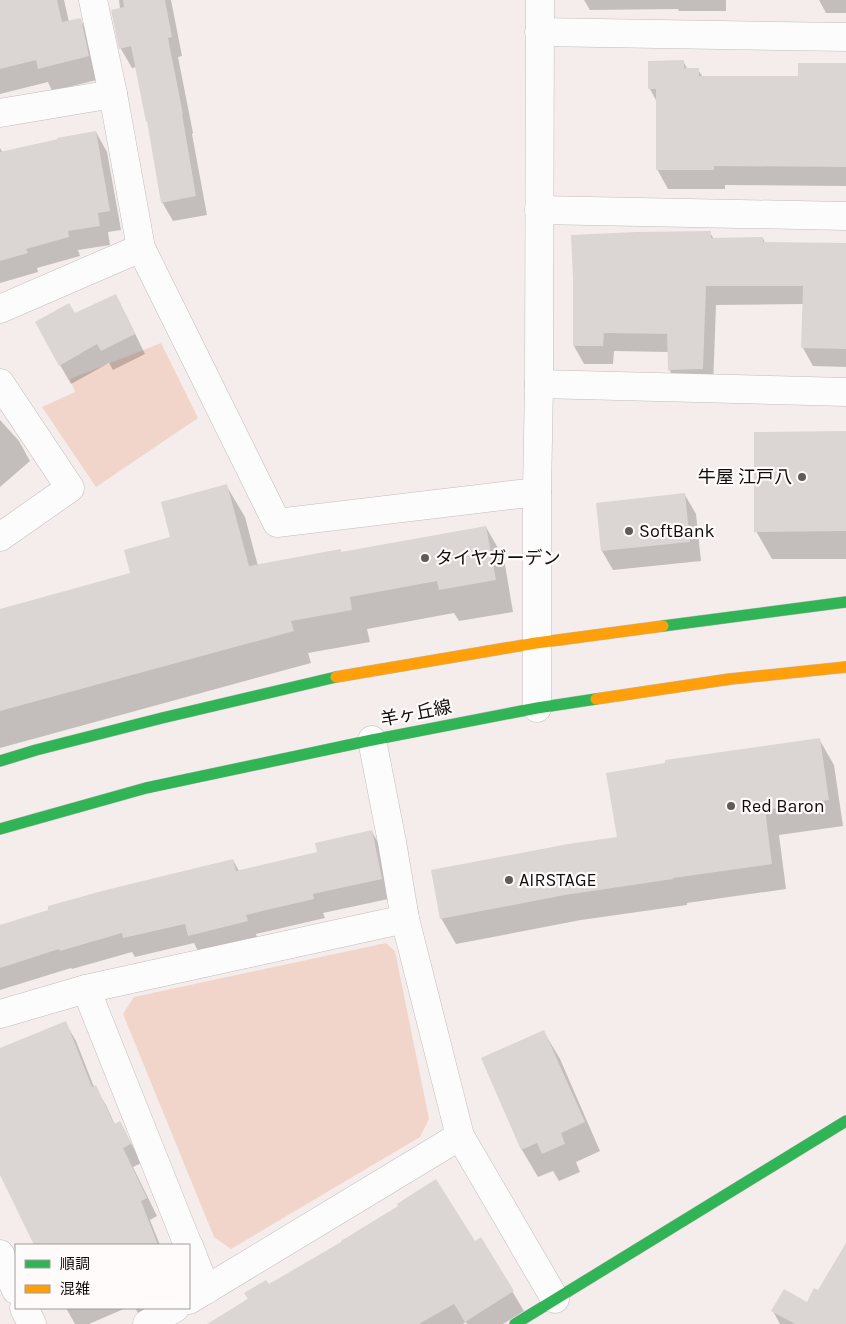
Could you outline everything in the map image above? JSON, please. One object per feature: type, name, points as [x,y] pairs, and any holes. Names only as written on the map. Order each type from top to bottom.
[{"type":"main road","points":[[0,761],[162,718],[334,678],[536,643],[846,602]]},
{"type":"main road","name":"羊ヶ丘線","points":[[0,828],[146,788],[372,740],[537,708],[730,679],[846,667]]},
{"type":"main road","points":[[515,1324],[846,1121]]},
{"type":"street","points":[[94,0],[141,248],[277,523],[537,492]]},
{"type":"street","points":[[537,708],[540,0]]},
{"type":"street","points":[[539,32],[846,37]]},
{"type":"street","points":[[0,112],[113,94]]},
{"type":"street","points":[[539,210],[846,216]]},
{"type":"street","points":[[0,309],[141,248]]},
{"type":"street","points":[[0,383],[70,488],[0,537]]},
{"type":"street","points":[[539,384],[846,392]]},
{"type":"street","points":[[372,740],[392,842],[404,919],[460,1136],[555,1299]]},
{"type":"street","points":[[0,1014],[86,989],[404,919]]},
{"type":"street","points":[[86,989],[187,1244]]},
{"type":"street","points":[[190,1257],[197,1295],[460,1136]]},
{"type":"street","points":[[0,1254],[15,1288]]},
{"type":"street","points":[[24,1309],[32,1324]]},
{"type":"street","points":[[147,1324],[173,1309]]},
{"type":"shaded area","points":[[161,343],[198,418],[96,487],[42,407],[75,392],[70,379]]},
{"type":"shaded area","points":[[386,943],[395,951],[429,1119],[420,1137],[231,1249],[214,1237],[123,1014],[134,997]]},
{"type":"building","points":[[0,0],[57,0],[62,22],[81,18],[89,56],[38,69],[36,60],[0,69]]},
{"type":"building","points":[[123,0],[165,0],[172,37],[168,38],[183,114],[196,196],[161,203],[147,121],[131,46],[119,49],[111,10],[124,7]]},
{"type":"building","points":[[684,60],[684,68],[699,68],[699,76],[798,76],[798,63],[846,63],[846,167],[714,166],[714,170],[656,170],[656,89],[648,89],[648,61]]},
{"type":"building","points":[[96,131],[110,211],[98,213],[100,226],[68,231],[69,237],[26,249],[28,253],[0,261],[0,152]]},
{"type":"building","points":[[711,231],[711,238],[763,237],[763,242],[846,243],[846,349],[801,348],[803,286],[706,286],[703,369],[668,370],[667,334],[604,333],[603,346],[573,346],[571,235]]},
{"type":"building","points":[[116,294],[135,334],[101,351],[97,344],[59,366],[35,322],[69,303],[75,313]]},
{"type":"building","points":[[846,431],[846,531],[754,532],[754,432]]},
{"type":"building","points":[[227,484],[249,566],[341,549],[341,552],[486,526],[496,580],[439,590],[437,581],[350,597],[352,610],[291,621],[294,631],[0,711],[0,609],[130,573],[124,550],[170,537],[161,502]]},
{"type":"building","points":[[685,493],[690,542],[601,551],[596,503]]},
{"type":"building","points":[[820,738],[829,800],[765,810],[772,864],[565,895],[440,919],[431,870],[568,844],[617,837],[606,773],[665,763],[665,760]]},
{"type":"building","points":[[372,830],[382,879],[313,894],[314,899],[246,915],[248,921],[188,936],[185,924],[123,938],[122,933],[60,951],[59,949],[0,968],[0,925],[48,910],[48,906],[233,859],[236,871],[317,852],[315,843]]},
{"type":"building","points":[[66,1021],[92,1087],[96,1085],[114,1124],[120,1121],[127,1134],[131,1144],[123,1148],[147,1198],[141,1201],[158,1244],[34,1244],[0,1175],[0,1048]]},
{"type":"building","points":[[544,1030],[585,1122],[561,1133],[565,1144],[542,1154],[537,1143],[521,1150],[481,1058]]},
{"type":"building","points":[[436,1179],[475,1241],[481,1237],[514,1291],[465,1322],[454,1304],[419,1324],[207,1324],[248,1299],[244,1293],[266,1280],[269,1284],[341,1242],[398,1206],[397,1204]]},
{"type":"building","points":[[846,1243],[846,1324],[795,1324],[771,1311],[784,1289],[807,1302],[814,1288],[818,1290]]},
{"type":"traffic: fast","points":[[663,626],[846,602]]},
{"type":"traffic: fast","points":[[0,761],[162,718],[336,677]]},
{"type":"traffic: fast","points":[[0,829],[146,788],[372,740],[537,708],[596,699]]},
{"type":"traffic: fast","points":[[515,1324],[846,1121]]},
{"type":"traffic: slow","points":[[336,677],[536,643],[663,626]]},
{"type":"traffic: slow","points":[[596,699],[730,679],[846,667]]},
{"type":"place","name":"牛屋 江戸八","points":[[802,477]]},
{"type":"place","name":"SoftBank","points":[[629,531]]},
{"type":"place","name":"タイヤガーデン","points":[[425,558]]},
{"type":"place","name":"Red Baron","points":[[731,806]]},
{"type":"place","name":"AIRSTAGE","points":[[509,880]]}]
